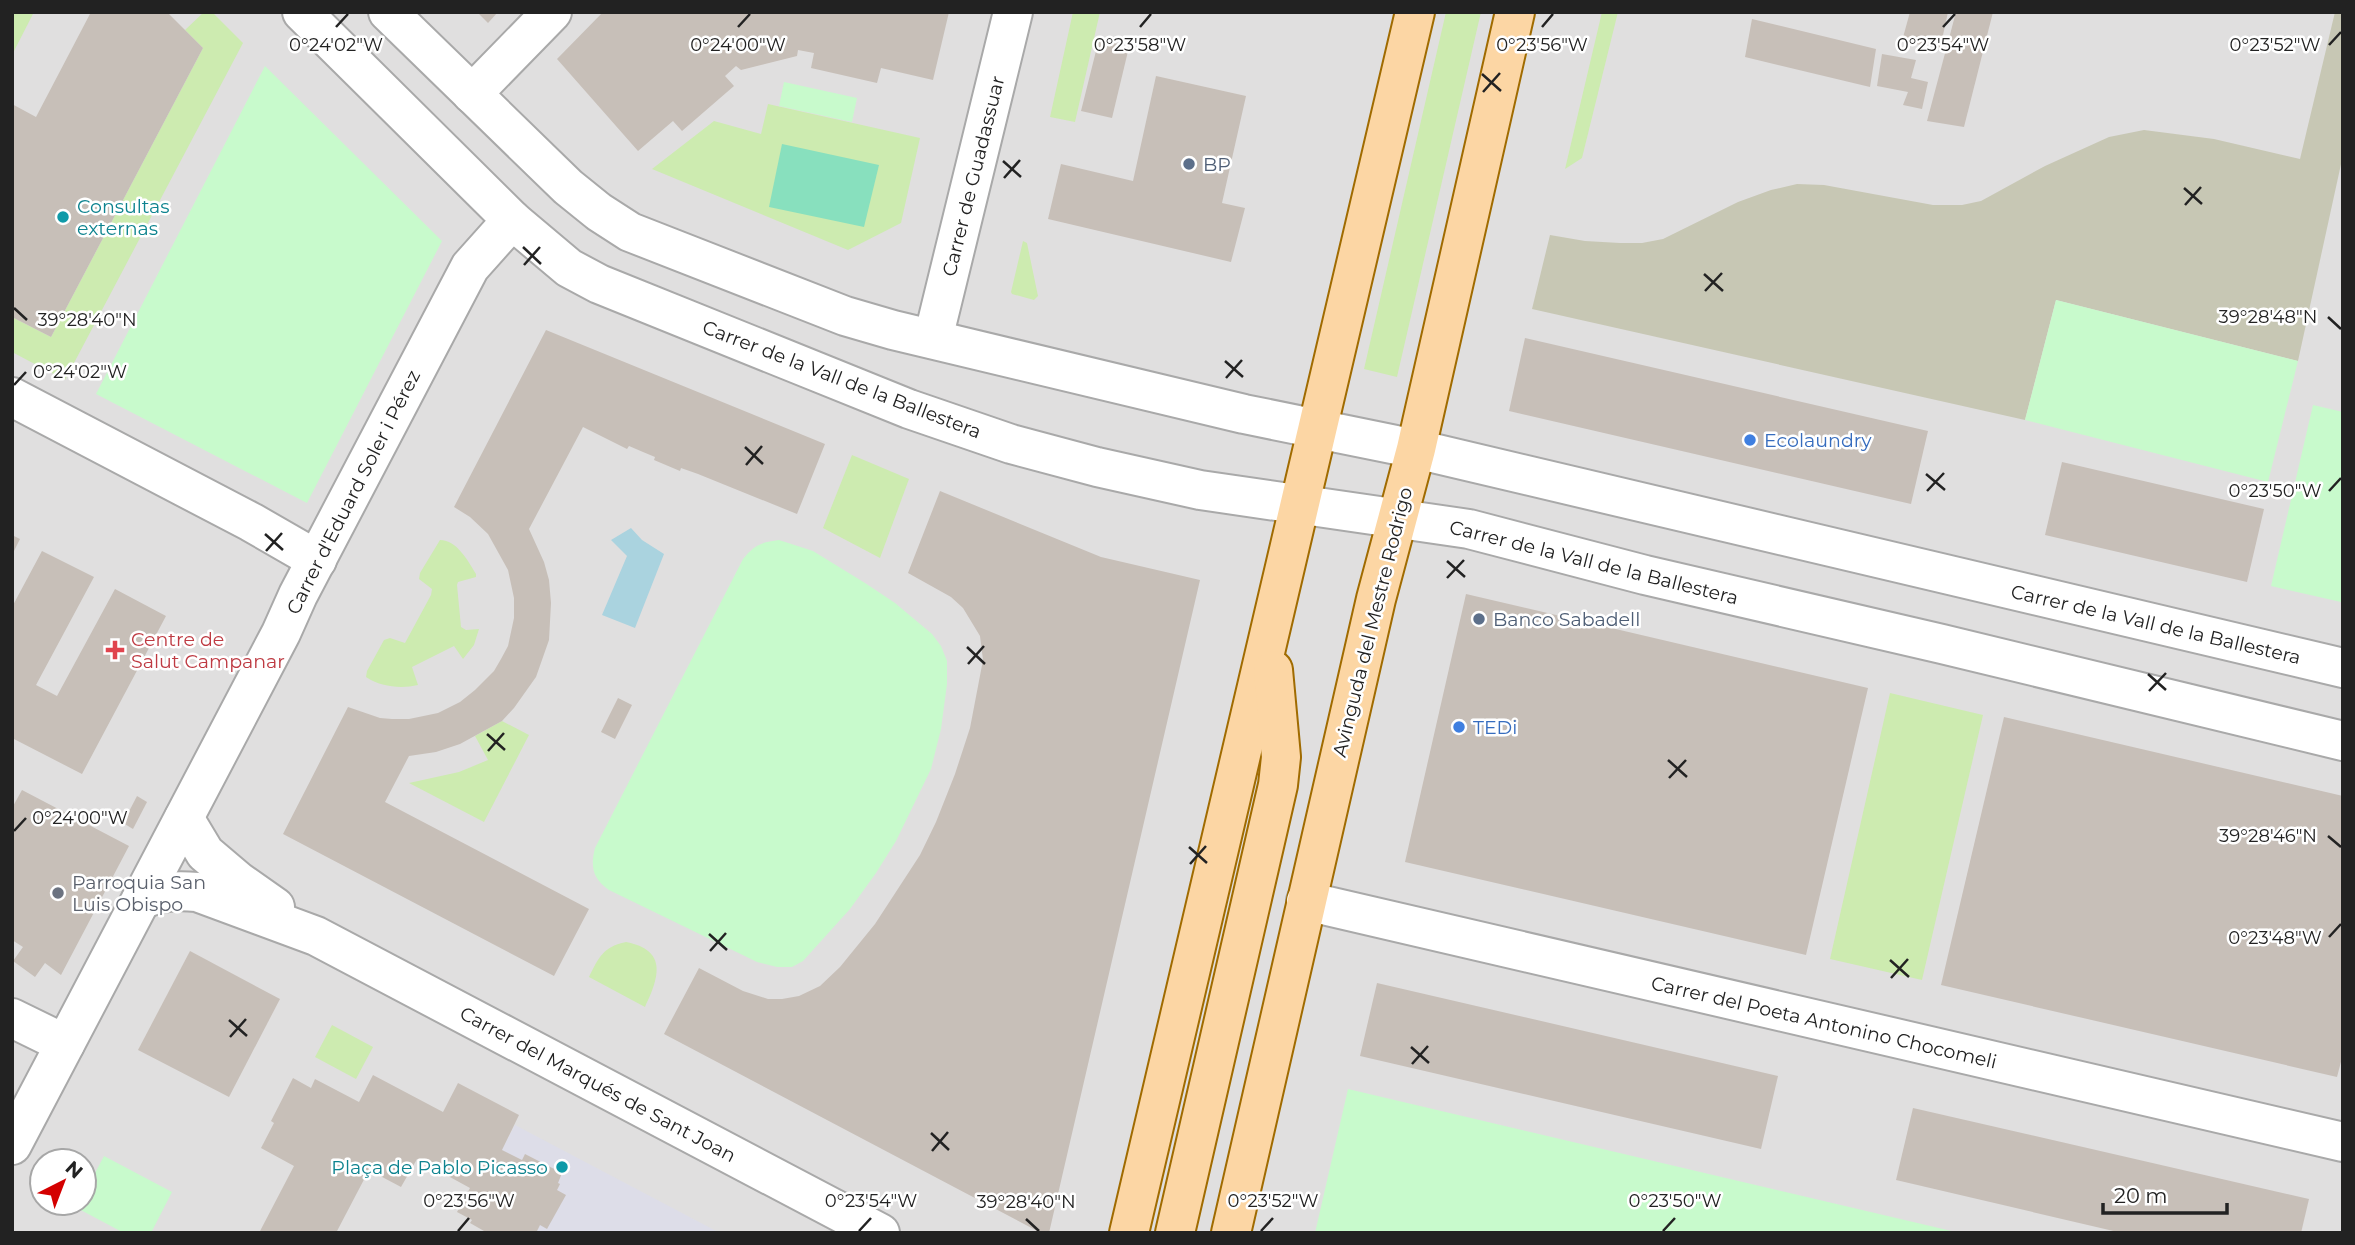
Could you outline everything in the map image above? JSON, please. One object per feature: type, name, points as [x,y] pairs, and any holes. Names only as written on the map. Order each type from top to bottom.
[{"type":"main road","points":[[1129,1233],[1415,12]]},
{"type":"main road","name":"Avinguda del Mestre Rodrigo","points":[[1231,1233],[1396,519],[1416,449],[1515,12]]},
{"type":"main road","points":[[1175,1233],[1278,785],[1281,757],[1270,632]]},
{"type":"street","name":"Carrer de la Vall de la Ballestera","points":[[302,12],[512,220],[569,268],[599,284],[909,409],[1011,444],[1097,467],[1200,490],[1469,529],[1645,575],[2343,741]]},
{"type":"street","name":"Carrer de la Vall de la Ballestera","points":[[388,12],[568,187],[599,212],[630,232],[845,316],[1244,414],[1416,449],[2343,668]]},
{"type":"street","points":[[472,93],[552,12]]},
{"type":"street","name":"Carrer de Guadassuar","points":[[933,339],[1013,12]]},
{"type":"street","name":"Carrer d'Eduard Soler i Pérez","points":[[12,1145],[470,267],[512,220]]},
{"type":"street","points":[[12,397],[251,522],[317,560]]},
{"type":"street","name":"Carrer del Marqués de Sant Joan","points":[[184,818],[205,853],[218,865],[316,936]]},
{"type":"street","name":"Carrer del Marqués de Sant Joan","points":[[141,900],[158,892],[197,892],[316,936],[880,1233]]},
{"type":"street","name":"Carrer del Poeta Antonino Chocomeli","points":[[1306,901],[2343,1142]]},
{"type":"street","points":[[12,1018],[65,1044]]},
{"type":"shaded area","points":[[12,12],[2343,12],[2343,1233],[12,1233]]},
{"type":"shaded area","points":[[2335,12],[2343,12],[2343,155],[2298,361],[2056,300],[2025,420],[1532,309],[1550,235],[1620,243],[1663,239],[1738,202],[1797,184],[1824,185],[1933,205],[1962,205],[1981,201],[2045,166],[2109,137],[2144,130],[2214,139],[2300,159]]},
{"type":"shaded area","name":"Plaça de Pablo Picasso","points":[[515,1125],[720,1233],[536,1233],[560,1184],[500,1152]]},
{"type":"green space","points":[[12,12],[34,12],[12,55]]},
{"type":"green space","points":[[204,12],[212,12],[243,43],[65,380],[12,352],[12,317],[51,337],[203,48],[185,30]]},
{"type":"green space","points":[[1073,12],[1100,12],[1075,122],[1050,117]]},
{"type":"green space","points":[[1446,12],[1481,12],[1397,377],[1364,369]]},
{"type":"green space","points":[[1602,12],[1618,12],[1582,158],[1565,169]]},
{"type":"green space","points":[[265,66],[442,241],[307,503],[96,394]]},
{"type":"green space","points":[[784,82],[857,98],[852,122],[779,106]]},
{"type":"green space","points":[[768,104],[920,138],[901,223],[848,250],[652,169],[714,121],[761,134]]},
{"type":"green space","points":[[782,144],[879,165],[864,227],[769,207]]},
{"type":"green space","points":[[1023,241],[1027,243],[1038,296],[1034,300],[1011,292]]},
{"type":"green space","points":[[2056,300],[2298,361],[2268,482],[2025,420]]},
{"type":"green space","points":[[2313,405],[2343,412],[2341,602],[2271,586]]},
{"type":"green space","points":[[852,455],[909,479],[880,558],[823,528]]},
{"type":"green space","points":[[440,540],[457,547],[476,574],[476,577],[458,582],[457,585],[461,627],[466,630],[479,629],[474,645],[463,659],[454,646],[412,667],[418,685],[405,687],[378,683],[366,677],[367,671],[384,640],[390,638],[405,643],[431,595],[432,589],[419,579]]},
{"type":"green space","points":[[779,540],[813,551],[895,603],[932,634],[947,661],[941,729],[931,769],[896,841],[850,909],[803,961],[792,967],[777,967],[757,962],[609,890],[596,877],[593,861],[595,848],[743,559],[759,545]]},
{"type":"green space","points":[[1890,693],[1983,715],[1922,980],[1830,959]]},
{"type":"green space","points":[[502,721],[529,735],[484,822],[409,783],[459,772],[488,760],[475,736]]},
{"type":"green space","points":[[626,942],[648,951],[654,958],[656,975],[645,1007],[589,977],[607,950]]},
{"type":"green space","points":[[332,1025],[373,1047],[356,1079],[315,1057]]},
{"type":"green space","points":[[1348,1089],[1960,1233],[1315,1233]]},
{"type":"green space","points":[[104,1156],[172,1192],[151,1233],[124,1233],[94,1217],[98,1217],[98,1167]]},
{"type":"water","points":[[631,528],[642,540],[664,554],[635,628],[602,615],[627,556],[611,540]]},
{"type":"building","name":"Consultas externas","points":[[91,12],[167,12],[203,48],[51,337],[12,317],[12,104],[36,117]]},
{"type":"building","points":[[477,12],[498,12],[488,23]]},
{"type":"building","points":[[603,12],[949,12],[933,80],[881,68],[877,83],[811,68],[814,53],[798,50],[797,56],[741,70],[736,66],[725,76],[734,86],[682,131],[673,121],[638,151],[557,59]]},
{"type":"building","points":[[1910,12],[1948,12],[1940,49],[1902,41]]},
{"type":"building","points":[[1956,12],[1993,12],[1964,127],[1927,121]]},
{"type":"building","points":[[1752,19],[1876,49],[1870,87],[1745,57]]},
{"type":"building","points":[[1099,39],[1129,47],[1112,118],[1081,111]]},
{"type":"building","points":[[1882,54],[1916,60],[1911,78],[1928,82],[1922,109],[1903,105],[1908,92],[1877,86]]},
{"type":"building","points":[[1156,76],[1246,96],[1222,203],[1245,208],[1231,262],[1048,219],[1061,164],[1133,181]]},
{"type":"building","points":[[546,330],[825,444],[797,514],[698,474],[681,468],[680,471],[654,460],[655,457],[629,446],[627,449],[583,427],[529,529],[544,562],[551,603],[549,640],[536,677],[502,721],[460,744],[436,752],[409,756],[385,802],[589,909],[554,976],[283,834],[348,707],[380,718],[392,719],[409,719],[438,713],[460,702],[475,690],[494,671],[508,646],[514,618],[514,598],[508,570],[488,534],[470,517],[454,507]]},
{"type":"building","points":[[1525,338],[1928,431],[1911,504],[1509,411]]},
{"type":"building","points":[[2062,462],[2264,509],[2247,582],[2045,535]]},
{"type":"building","points":[[940,491],[1101,557],[1200,580],[1049,1233],[1041,1233],[664,1034],[699,968],[743,991],[768,999],[799,996],[820,986],[840,967],[875,924],[920,855],[955,774],[970,728],[983,660],[980,636],[963,608],[951,597],[908,573]]},
{"type":"building","points":[[12,535],[20,539],[12,555]]},
{"type":"building","name":"Centre de Salut Campanar","points":[[42,551],[94,577],[36,685],[57,696],[115,589],[166,616],[82,774],[12,738],[12,607]]},
{"type":"building","points":[[1466,594],[1868,688],[1806,955],[1405,862]]},
{"type":"building","points":[[618,698],[632,705],[615,739],[601,732]]},
{"type":"building","points":[[2004,717],[2343,796],[2343,1054],[2337,1077],[1941,985]]},
{"type":"building","name":"Parroquia San Luis Obispo","points":[[22,790],[129,846],[61,975],[45,963],[35,977],[13,961],[23,947],[12,940],[12,808]]},
{"type":"building","points":[[137,796],[147,802],[133,829],[123,823]]},
{"type":"building","points":[[190,951],[280,999],[229,1097],[138,1050]]},
{"type":"building","points":[[1377,983],[1778,1076],[1761,1149],[1360,1056]]},
{"type":"building","points":[[373,1075],[443,1112],[458,1083],[519,1115],[502,1150],[522,1160],[525,1154],[562,1173],[557,1190],[566,1195],[547,1229],[540,1225],[536,1233],[483,1233],[484,1231],[470,1223],[472,1220],[457,1212],[470,1188],[417,1159],[401,1187],[369,1170],[336,1233],[259,1233],[294,1166],[261,1148],[274,1123],[271,1121],[293,1078],[311,1088],[315,1079],[359,1102]]},
{"type":"building","points":[[1913,1108],[2309,1199],[2301,1233],[2122,1233],[1896,1180]]},
{"type":"place","name":"BP","points":[[1189,164]]},
{"type":"place","name":"Consultas externas","points":[[63,217]]},
{"type":"place","name":"Ecolaundry","points":[[1750,440]]},
{"type":"place","name":"Banco Sabadell","points":[[1479,619]]},
{"type":"place","name":"Centre de Salut Campanar","points":[[115,650]]},
{"type":"place","name":"TEDi","points":[[1459,727]]},
{"type":"place","name":"Parroquia San Luis Obispo","points":[[58,893]]},
{"type":"place","name":"Plaça de Pablo Picasso","points":[[562,1167]]}]
